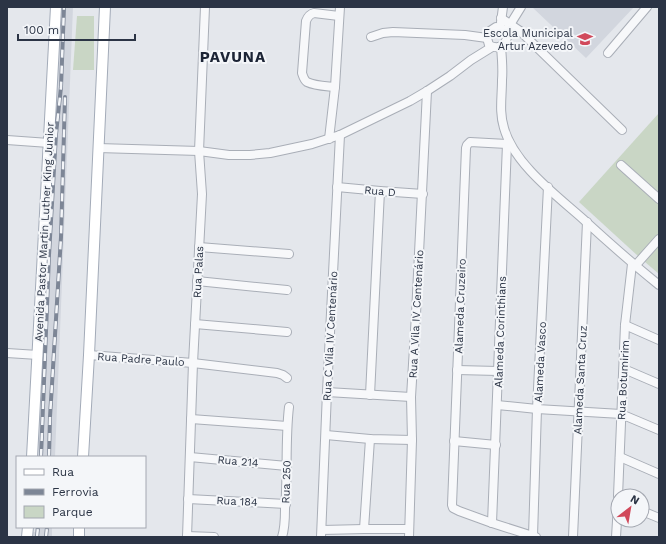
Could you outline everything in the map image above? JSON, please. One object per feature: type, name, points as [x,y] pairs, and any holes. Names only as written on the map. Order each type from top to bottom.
[{"type":"main road","name":"Avenida Pastor Martin Luther King Junior","points":[[32,456],[56,7]]},
{"type":"main road","points":[[84,456],[105,7]]},
{"type":"street","name":"Rua Palas","points":[[187,536],[193,363],[202,194],[199,151],[205,7]]},
{"type":"street","points":[[329,139],[335,87],[340,7]]},
{"type":"street","points":[[98,148],[199,151],[229,155],[250,155],[270,153],[329,139],[428,92],[471,60],[492,47],[497,48],[504,45],[507,38],[506,28],[502,18],[503,7]]},
{"type":"street","points":[[506,28],[521,7]]},
{"type":"street","points":[[608,53],[647,7]]},
{"type":"street","points":[[335,87],[307,82],[302,73],[307,18],[310,14],[314,13],[339,16]]},
{"type":"street","points":[[492,47],[489,45],[487,38],[490,31],[493,29],[506,28],[520,31],[622,130]]},
{"type":"street","points":[[371,37],[383,33],[393,32],[465,35],[487,38]]},
{"type":"street","points":[[501,47],[501,116],[508,143],[528,168],[548,187],[634,265],[659,285]]},
{"type":"street","name":"Rua A Vila IV Centenário","points":[[409,533],[412,440],[411,397],[428,92]]},
{"type":"street","name":"Rua C Vila IV Centenário","points":[[322,533],[327,392],[340,135]]},
{"type":"street","points":[[7,140],[49,143]]},
{"type":"street","name":"Alameda Cruzeiro","points":[[492,523],[459,511],[453,508],[452,505],[466,148],[470,142],[508,143]]},
{"type":"street","name":"Alameda Corinthians","points":[[492,523],[508,143]]},
{"type":"street","points":[[621,164],[659,199]]},
{"type":"street","name":"Rua D","points":[[337,187],[423,194]]},
{"type":"street","name":"Alameda Vasco","points":[[534,537],[537,409],[548,187]]},
{"type":"street","points":[[370,395],[380,191]]},
{"type":"street","name":"Alameda Santa Cruz","points":[[573,537],[587,222]]},
{"type":"street","points":[[634,265],[659,239]]},
{"type":"street","points":[[199,247],[289,254]]},
{"type":"street","name":"Rua Botumirim","points":[[618,488],[625,325],[634,265]]},
{"type":"street","points":[[197,281],[288,290]]},
{"type":"street","points":[[195,324],[287,332]]},
{"type":"street","points":[[625,325],[659,340]]},
{"type":"street","points":[[7,353],[38,355]]},
{"type":"street","name":"Rua Padre Paulo","points":[[89,355],[193,363],[277,373],[287,378]]},
{"type":"street","points":[[624,369],[659,384]]},
{"type":"street","points":[[457,370],[498,371]]},
{"type":"street","points":[[327,392],[411,397]]},
{"type":"street","points":[[497,404],[537,409],[621,414],[659,430]]},
{"type":"street","name":"Rua 250","points":[[282,537],[286,504],[287,426],[289,406]]},
{"type":"street","points":[[191,419],[287,426]]},
{"type":"street","points":[[326,435],[370,439],[412,440]]},
{"type":"street","points":[[364,528],[370,439]]},
{"type":"street","points":[[454,442],[496,445]]},
{"type":"street","name":"Rua 214","points":[[190,457],[287,466]]},
{"type":"street","points":[[620,457],[659,474]]},
{"type":"street","name":"Rua 184","points":[[188,499],[286,504]]},
{"type":"street","points":[[492,523],[534,537]]},
{"type":"street","points":[[322,533],[364,528],[409,533]]},
{"type":"street","points":[[187,536],[214,537]]},
{"type":"shaded area","points":[[60,7],[73,7],[55,456],[38,456],[46,260]]},
{"type":"shaded area","name":"Escola Municipal Artur Azevedo","points":[[532,7],[634,7],[586,58]]},
{"type":"shaded area","points":[[35,528],[52,528],[52,537],[29,537],[29,533],[35,532]]},
{"type":"green space","points":[[77,16],[94,16],[94,70],[73,70]]},
{"type":"green space","points":[[659,113],[659,274],[579,202]]},
{"type":"railway","points":[[41,456],[49,255],[56,134],[61,87],[64,7]]},
{"type":"railway","points":[[49,456],[61,237],[65,97]]},
{"type":"railway","points":[[37,537],[38,528]]},
{"type":"railway","points":[[46,537],[47,528]]},
{"type":"place","name":"Escola Municipal Artur Azevedo","points":[[585,39]]},
{"type":"district","name":"PAVUNA","points":[[233,57]]}]
